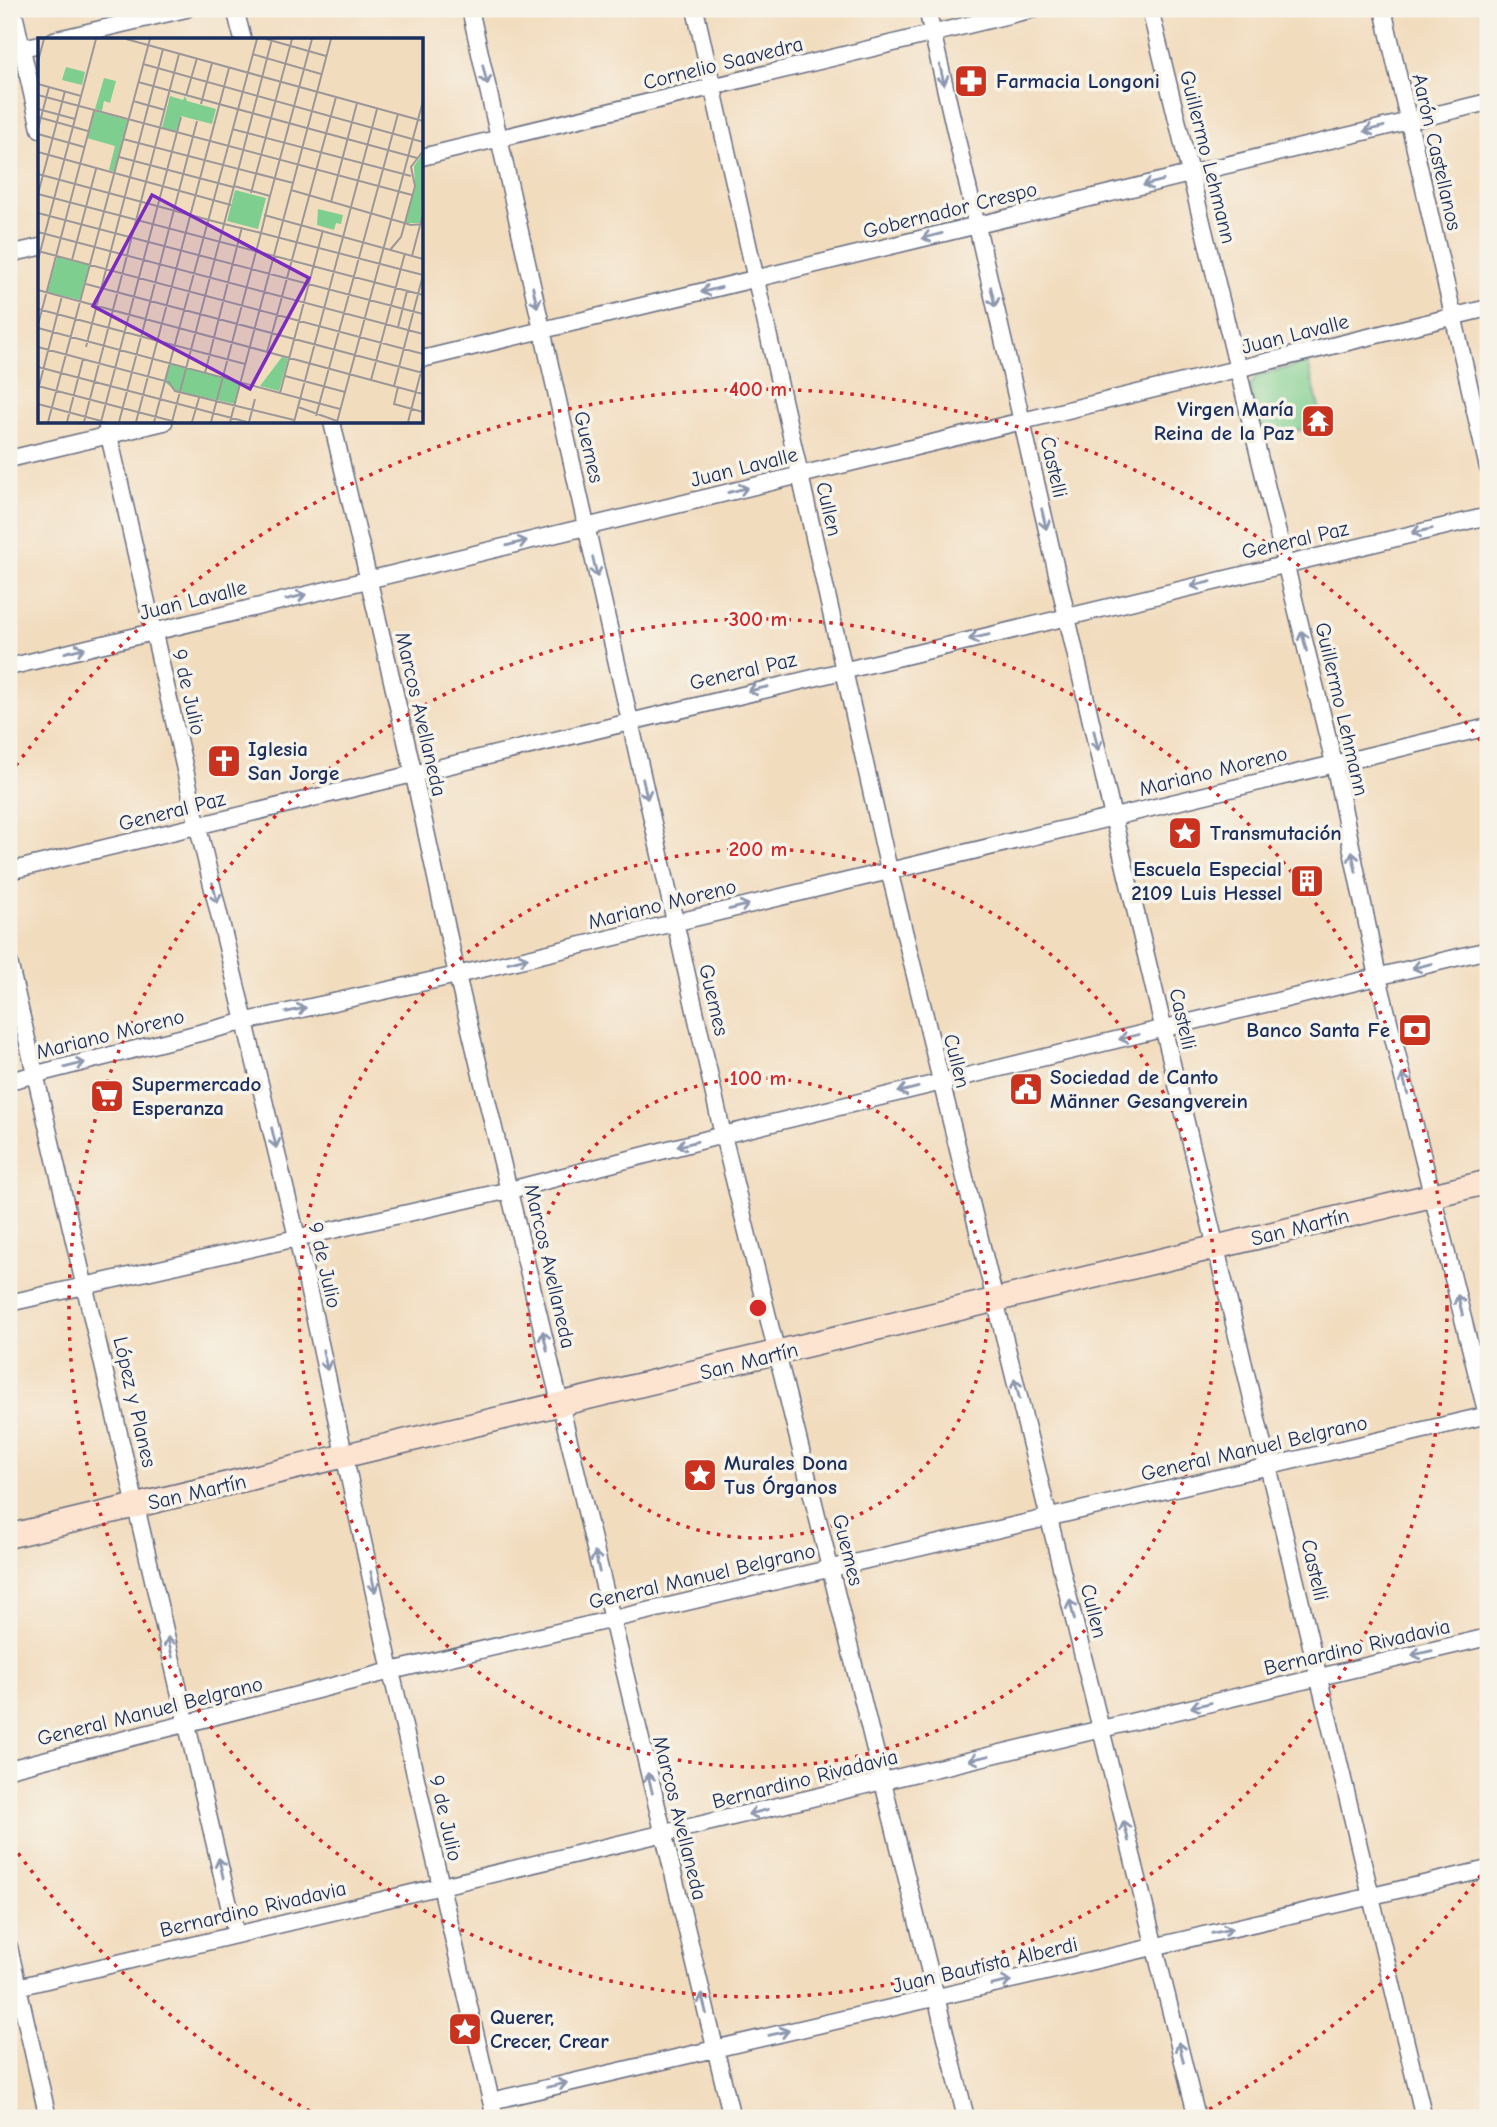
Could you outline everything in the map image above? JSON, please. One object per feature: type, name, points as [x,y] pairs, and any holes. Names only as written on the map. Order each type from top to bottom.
[{"type":"main road","name":"San Martín","points":[[9,1536],[561,1406],[1488,1181]]},
{"type":"street","points":[[13,9],[15,50],[38,123]]},
{"type":"street","points":[[63,38],[186,9]]},
{"type":"street","points":[[235,9],[242,38]]},
{"type":"street","name":"Guemes","points":[[470,9],[723,1135],[966,2118]]},
{"type":"street","name":"Cullen","points":[[695,9],[889,870],[1197,2118]]},
{"type":"street","name":"Castelli","points":[[927,9],[1113,817],[1424,2118]]},
{"type":"street","name":"Cornelio Saavedra","points":[[424,157],[1034,9]]},
{"type":"street","name":"Guillermo Lehmann","points":[[1150,9],[1334,763],[1378,977],[1488,1416]]},
{"type":"street","name":"Aarón Castellanos","points":[[1383,9],[1488,468]]},
{"type":"street","points":[[15,50],[38,44]]},
{"type":"street","name":"Gobernador Crespo","points":[[424,359],[1488,102]]},
{"type":"street","points":[[9,254],[38,247]]},
{"type":"street","name":"Juan Lavalle","points":[[9,667],[1488,308]]},
{"type":"street","points":[[9,459],[108,428],[145,424]]},
{"type":"street","name":"Marcos Avellaneda","points":[[332,424],[414,771],[457,975],[732,2118]]},
{"type":"street","name":"9 de Julio","points":[[108,428],[198,827],[297,1237],[347,1457],[391,1671],[495,2118]]},
{"type":"street","name":"General Paz","points":[[9,871],[198,827],[414,771],[1488,516]]},
{"type":"street","name":"Mariano Moreno","points":[[9,1081],[247,1021],[457,975],[1488,727]]},
{"type":"street","points":[[9,1303],[510,1190],[723,1135],[1488,950]]},
{"type":"street","name":"López y Planes","points":[[9,962],[236,1935]]},
{"type":"street","name":"General Manuel Belgrano","points":[[9,1769],[610,1618],[1488,1416]]},
{"type":"street","name":"Bernardino Rivadavia","points":[[13,1988],[1488,1637]]},
{"type":"street","name":"Juan Bautista Alberdi","points":[[491,2101],[1488,1869]]},
{"type":"street","points":[[9,1947],[13,1988],[48,2118]]},
{"type":"green space","points":[[1308,363],[1322,420],[1316,426],[1261,439],[1249,387],[1258,375]]},
{"type":"place","name":"Farmacia Longoni","points":[[971,81]]},
{"type":"place","name":"Virgen María Reina de la Paz","points":[[1318,421]]},
{"type":"place","name":"Iglesia San Jorge","points":[[224,761]]},
{"type":"place","name":"Transmutación","points":[[1185,833]]},
{"type":"place","name":"Escuela Especial 2109 Luis Hessel","points":[[1307,881]]},
{"type":"place","name":"Banco Santa Fe","points":[[1415,1030]]},
{"type":"place","name":"Sociedad de Canto Männer Gesangverein","points":[[1026,1089]]},
{"type":"place","name":"Supermercado Esperanza","points":[[107,1096]]},
{"type":"place","name":"Murales Dona Tus Órganos","points":[[700,1475]]},
{"type":"place","name":"Querer, Crecer, Crear","points":[[465,2029]]}]
